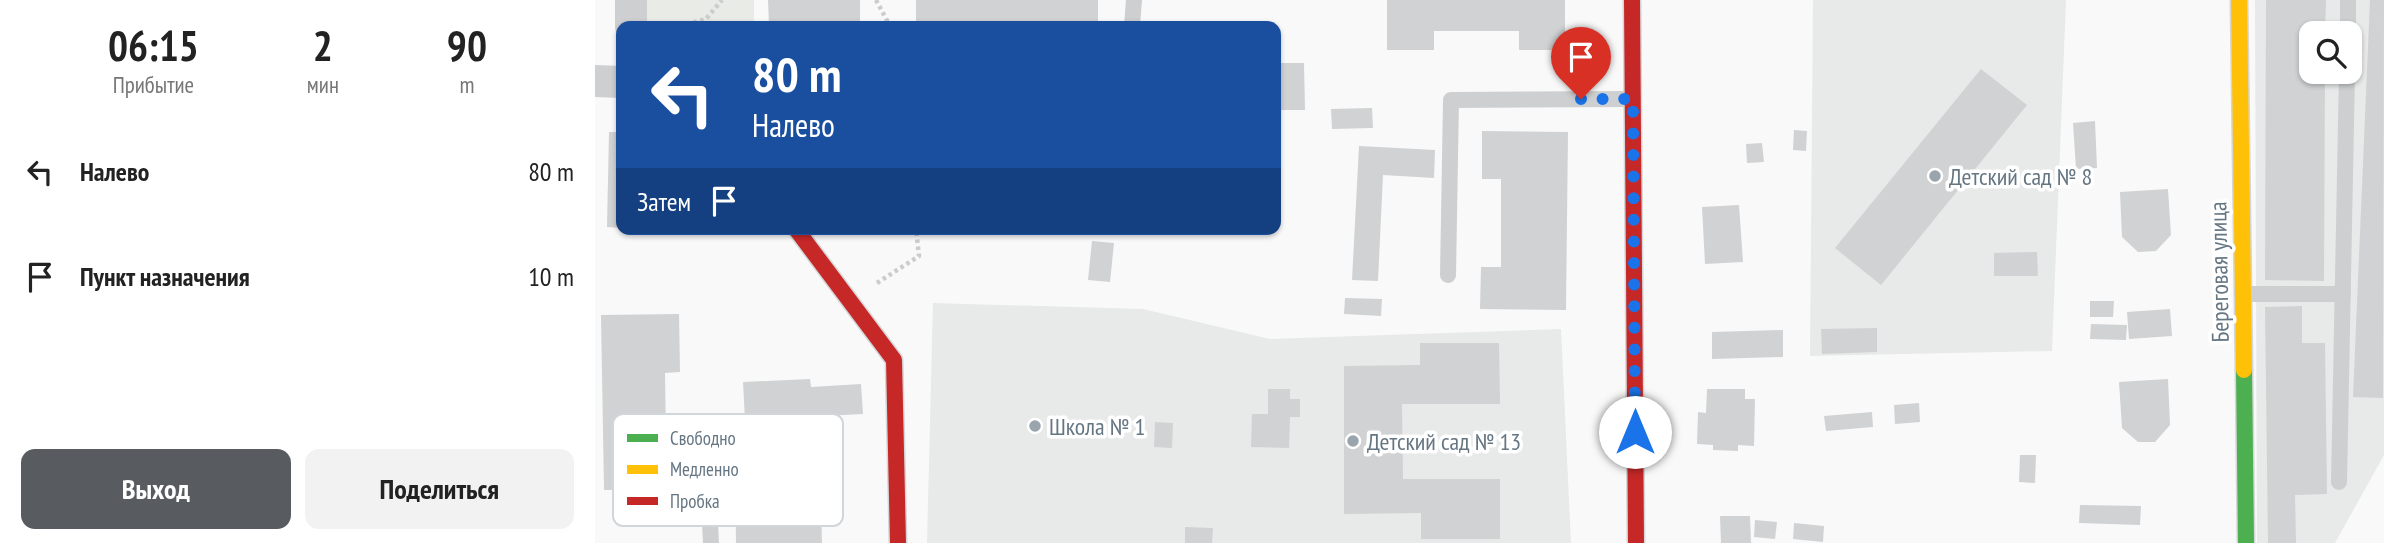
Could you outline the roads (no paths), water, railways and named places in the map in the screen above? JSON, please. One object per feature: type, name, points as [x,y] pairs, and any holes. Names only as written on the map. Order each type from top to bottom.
[{"type":"street","points":[[631,0],[631,21]]},
{"type":"street","points":[[1632,0],[1636,543]]},
{"type":"street","name":"Береговая улица","points":[[2239,0],[2246,543]]},
{"type":"street","points":[[595,81],[616,82]]},
{"type":"street","points":[[800,235],[894,360],[898,543]]},
{"type":"lane","points":[[1132,21],[1134,0]]},
{"type":"lane","points":[[2348,21],[2349,0]]},
{"type":"lane","points":[[2339,482],[2347,84]]},
{"type":"lane","points":[[1448,275],[1451,100],[1633,99]]},
{"type":"lane","points":[[2242,294],[2343,294]]},
{"type":"place","name":"Детский сад № 8","points":[[1935,176]]},
{"type":"place","name":"Школа № 1","points":[[1035,426]]},
{"type":"place","name":"Детский сад № 13","points":[[1353,441]]}]
